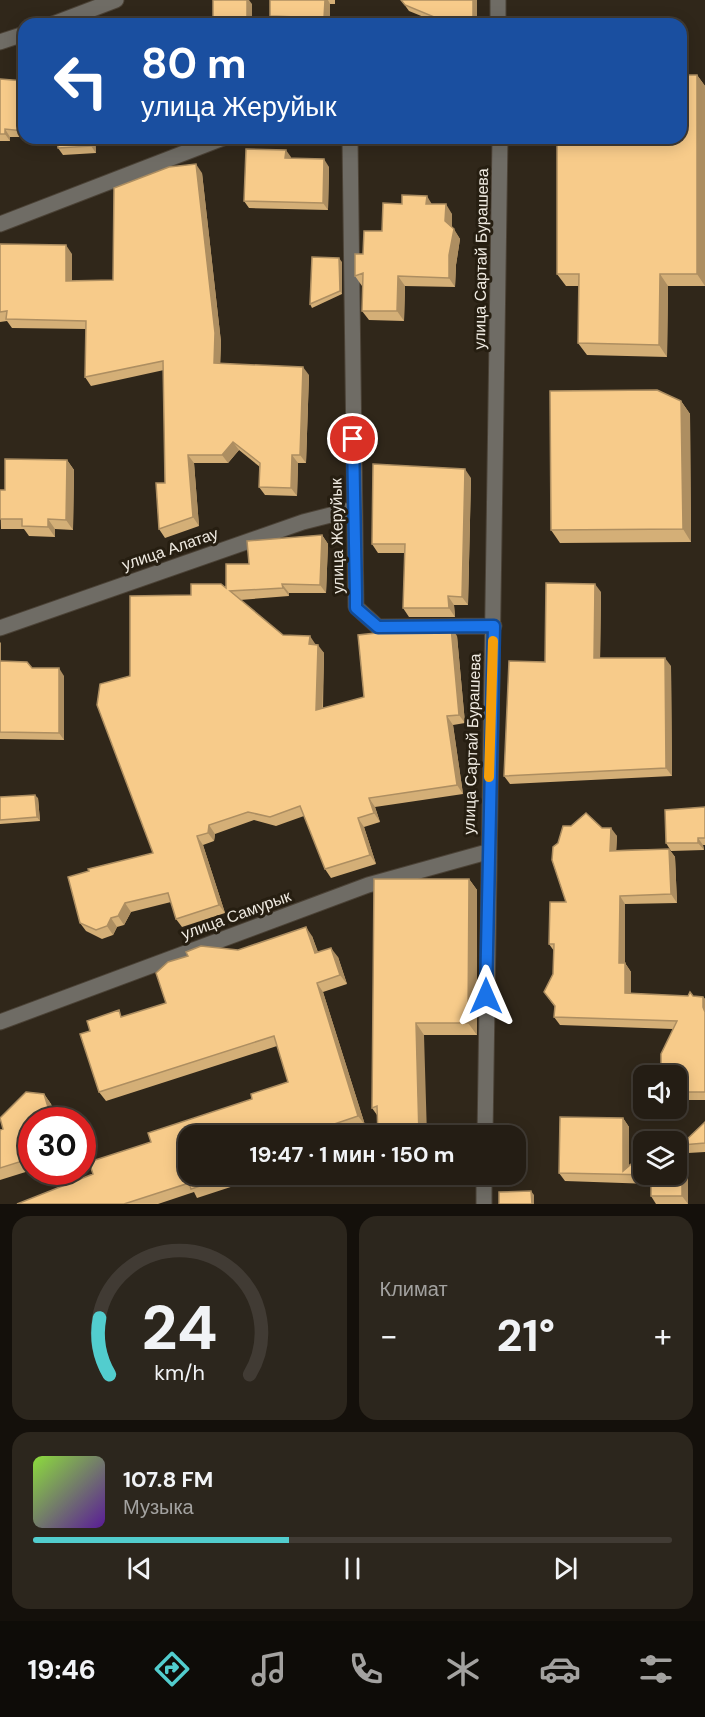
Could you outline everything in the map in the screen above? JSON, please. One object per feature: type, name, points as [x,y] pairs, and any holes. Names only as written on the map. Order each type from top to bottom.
[{"type":"street","points":[[69,18],[116,0]]},
{"type":"street","points":[[498,0],[498,18]]},
{"type":"street","points":[[0,42],[18,36]]},
{"type":"street","points":[[0,224],[207,144]]},
{"type":"street","name":"улица Жеруйык","points":[[350,144],[356,608],[361,615],[378,627],[494,626]]},
{"type":"street","name":"улица Сартай Бурашева","points":[[485,1125],[487,852],[494,626],[500,144]]},
{"type":"street","name":"улица Алатау","points":[[0,628],[303,522],[354,509]]},
{"type":"street","name":"улица Самурык","points":[[0,1022],[368,885],[487,852]]},
{"type":"street","points":[[484,1185],[484,1204]]},
{"type":"building","points":[[213,0],[247,0],[247,18],[213,18]]},
{"type":"building","points":[[270,0],[325,0],[324,18],[270,16]]},
{"type":"building","points":[[401,0],[473,0],[473,18],[436,18],[405,5]]},
{"type":"building","points":[[687,75],[697,75],[697,274],[660,274],[659,345],[578,343],[579,274],[557,274],[557,144],[687,144]]},
{"type":"building","points":[[0,79],[18,80],[18,130],[5,129],[5,134],[0,134]]},
{"type":"building","points":[[58,144],[91,144],[91,146],[58,148]]},
{"type":"building","points":[[246,149],[286,150],[285,158],[324,159],[323,203],[244,201]]},
{"type":"building","points":[[196,164],[215,333],[214,363],[303,367],[300,455],[292,455],[291,488],[259,487],[260,463],[233,442],[222,455],[188,455],[193,517],[159,529],[156,483],[165,483],[163,361],[85,377],[86,321],[6,319],[7,311],[0,312],[0,244],[66,245],[66,281],[113,280],[114,188],[169,167]]},
{"type":"building","points":[[402,195],[427,196],[426,204],[446,204],[445,221],[454,229],[449,255],[449,278],[398,276],[397,311],[362,311],[363,273],[355,276],[355,254],[363,254],[364,231],[382,231],[383,203],[402,204]]},
{"type":"building","points":[[312,257],[339,258],[340,291],[310,304]]},
{"type":"building","points":[[657,390],[681,401],[683,529],[551,530],[550,391]]},
{"type":"building","points":[[5,459],[67,460],[66,520],[48,519],[48,527],[22,526],[22,519],[0,519],[0,490],[5,490]]},
{"type":"building","points":[[373,464],[465,469],[462,597],[448,596],[449,608],[403,608],[405,544],[372,544]]},
{"type":"building","points":[[322,535],[320,585],[282,584],[283,588],[230,591],[283,635],[310,636],[309,644],[318,645],[316,710],[364,697],[358,635],[376,633],[376,628],[451,627],[459,715],[447,716],[457,785],[369,798],[374,813],[358,818],[370,855],[325,869],[300,806],[270,817],[248,812],[209,825],[208,833],[197,836],[219,905],[176,919],[168,893],[125,903],[118,916],[111,918],[107,926],[96,930],[80,923],[68,877],[89,871],[88,869],[153,853],[97,705],[100,684],[130,676],[130,596],[191,595],[191,584],[221,584],[226,588],[226,564],[249,564],[247,541]]},
{"type":"building","points":[[546,583],[595,584],[594,658],[665,658],[666,768],[504,776],[509,661],[545,662]]},
{"type":"building","points":[[0,661],[27,662],[32,668],[59,668],[59,733],[0,732]]},
{"type":"building","points":[[35,795],[37,817],[0,820],[0,797]]},
{"type":"building","points":[[705,807],[705,838],[698,838],[698,843],[666,843],[665,810]]},
{"type":"building","points":[[586,813],[602,828],[611,828],[610,851],[669,849],[671,894],[620,896],[619,963],[625,963],[625,993],[688,996],[690,992],[693,996],[703,997],[705,1092],[687,1092],[687,1065],[661,1065],[661,1054],[677,1021],[554,1017],[555,1006],[544,992],[553,974],[554,944],[549,944],[550,902],[566,902],[552,860],[553,847],[558,843],[563,826],[571,826]]},
{"type":"building","points":[[374,879],[469,879],[468,1023],[416,1023],[419,1125],[378,1125],[377,1106],[372,1108]]},
{"type":"building","points":[[306,927],[315,953],[331,948],[340,975],[317,983],[358,1116],[331,1125],[178,1125],[178,1185],[183,1185],[124,1204],[17,1204],[65,1185],[96,1185],[96,1160],[151,1142],[148,1133],[252,1099],[251,1094],[288,1082],[274,1036],[99,1092],[80,1034],[90,1031],[87,1021],[119,1010],[121,1017],[166,1003],[156,973],[168,962],[188,956],[186,952],[201,946],[238,950]]},
{"type":"building","points":[[26,1092],[44,1094],[48,1107],[18,1107],[18,1162],[0,1168],[0,1130],[3,1129],[0,1118]]},
{"type":"building","points":[[560,1117],[623,1118],[623,1171],[633,1162],[633,1175],[559,1173]]},
{"type":"building","points":[[705,1122],[705,1143],[687,1145],[687,1139]]},
{"type":"building","points":[[190,1185],[203,1185],[191,1189]]},
{"type":"building","points":[[651,1185],[682,1185],[682,1196],[651,1196]]},
{"type":"building","points":[[531,1191],[532,1204],[499,1204],[499,1192]]},
{"type":"slow traffic","points":[[489,777],[493,641]]},
{"type":"route","points":[[353,439],[356,608],[361,615],[378,627],[494,626],[487,852],[486,996]]}]
